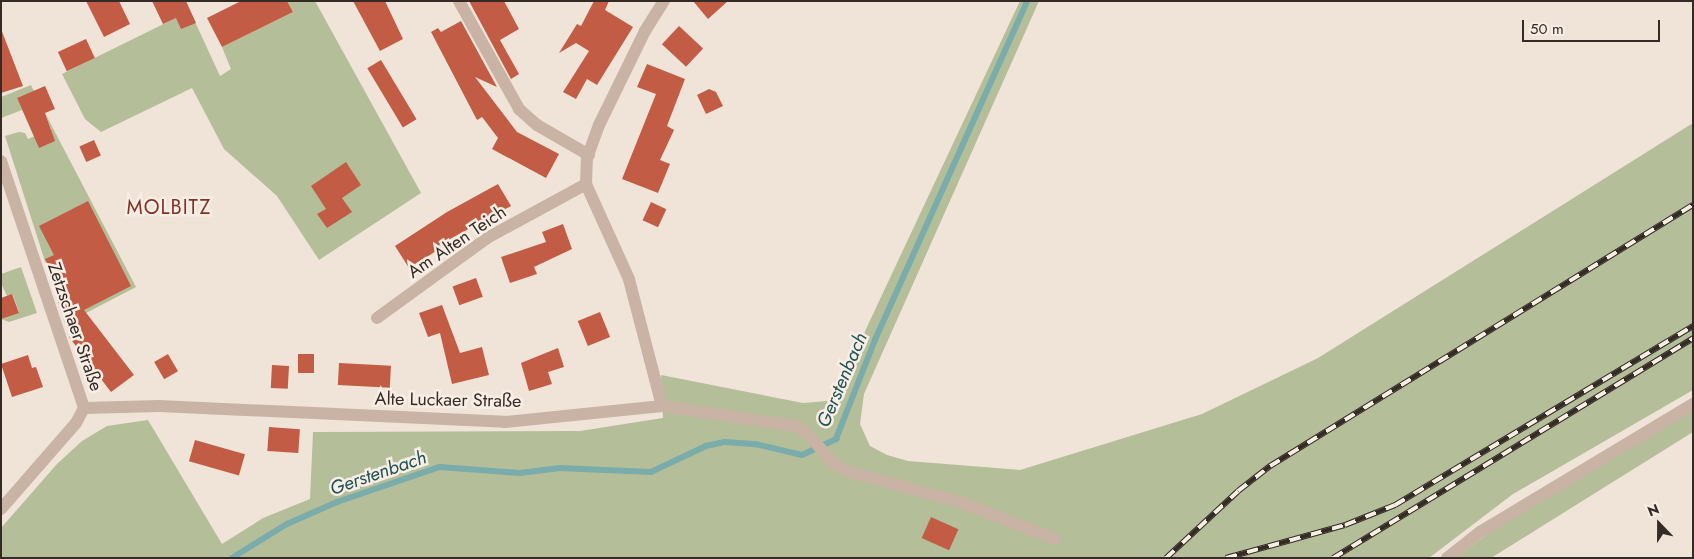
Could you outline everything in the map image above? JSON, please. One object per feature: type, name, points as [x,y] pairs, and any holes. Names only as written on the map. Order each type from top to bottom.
[{"type":"street","points":[[459,1],[519,109],[537,125],[589,154]]},
{"type":"street","points":[[662,406],[629,279],[586,184],[589,154],[599,125],[641,40],[664,1]]},
{"type":"street","name":"Zetzschaer Straße","points":[[1,161],[84,408],[76,423],[1,509]]},
{"type":"street","name":"Am Alten Teich","points":[[377,318],[488,238],[586,184]]},
{"type":"street","points":[[1447,558],[1480,532],[1693,404]]},
{"type":"street","name":"Alte Luckaer Straße","points":[[84,408],[159,406],[506,422],[662,406],[796,426],[807,433],[832,462],[849,472],[960,502],[1055,539]]},
{"type":"green space","points":[[287,1],[315,1],[421,193],[319,260],[277,196],[224,149],[192,88],[101,132],[85,119],[62,74],[190,11],[220,76],[231,69],[222,47],[293,12]]},
{"type":"green space","points":[[1020,1],[1039,1],[864,394],[860,424],[870,446],[887,455],[908,461],[1020,470],[1202,414],[1318,358],[1693,123],[1693,390],[1513,494],[1429,558],[1,558],[1,528],[57,464],[82,441],[107,426],[148,420],[222,544],[263,518],[310,499],[313,432],[580,431],[663,418],[661,375],[803,403],[827,401],[847,378],[866,329]]},
{"type":"green space","points":[[31,85],[34,91],[17,98],[22,110],[1,118],[1,97]]},
{"type":"green space","points":[[45,113],[136,287],[65,324],[5,136],[19,132],[25,133],[28,139],[51,129]]},
{"type":"green space","points":[[21,267],[37,313],[9,322],[1,319],[19,312],[13,295],[7,296],[1,283],[1,274]]},
{"type":"green space","points":[[1693,409],[1693,432],[1491,558],[1456,558],[1494,529]]},
{"type":"building","points":[[86,1],[119,1],[130,24],[104,37]]},
{"type":"building","points":[[152,1],[186,1],[196,23],[181,29],[176,18],[163,24]]},
{"type":"building","points":[[241,1],[287,1],[293,12],[222,47],[207,18]]},
{"type":"building","points":[[353,1],[385,1],[403,39],[380,51]]},
{"type":"building","points":[[469,1],[504,1],[519,29],[500,40],[519,74],[511,79]]},
{"type":"building","points":[[594,1],[609,1],[605,10],[633,27],[597,85],[587,79],[576,99],[563,92],[589,51],[576,43],[559,53],[577,24],[581,26]]},
{"type":"building","points":[[693,1],[728,1],[708,19]]},
{"type":"building","points":[[461,21],[497,87],[475,77],[517,132],[559,154],[546,178],[492,149],[498,138],[482,117],[477,120],[431,32],[438,28],[441,32]]},
{"type":"building","points":[[679,26],[703,49],[686,67],[662,44]]},
{"type":"building","points":[[1,29],[23,86],[1,93]]},
{"type":"building","points":[[86,39],[95,58],[67,71],[58,52]]},
{"type":"building","points":[[381,60],[417,119],[403,127],[367,68]]},
{"type":"building","points":[[647,64],[685,79],[667,126],[674,130],[660,160],[670,164],[658,193],[622,179],[656,94],[637,87]]},
{"type":"building","points":[[45,86],[55,109],[45,113],[55,141],[39,148],[17,98]]},
{"type":"building","points":[[709,89],[716,92],[723,106],[706,114],[697,95]]},
{"type":"building","points":[[94,140],[101,156],[86,162],[79,147]]},
{"type":"building","points":[[346,162],[361,185],[342,198],[352,212],[327,228],[317,214],[326,209],[311,186]]},
{"type":"building","points":[[498,184],[511,206],[439,245],[441,248],[409,268],[395,246],[447,212]]},
{"type":"building","points":[[88,201],[131,286],[84,310],[134,375],[111,392],[69,337],[74,333],[60,304],[66,301],[45,259],[54,255],[39,226]]},
{"type":"building","points":[[651,202],[666,209],[658,227],[643,220]]},
{"type":"building","points":[[563,224],[572,249],[534,267],[537,274],[510,283],[501,257],[546,242],[542,232]]},
{"type":"building","points":[[476,278],[483,297],[459,305],[453,287]]},
{"type":"building","points":[[12,294],[19,313],[1,319],[1,298]]},
{"type":"building","points":[[442,305],[460,353],[482,347],[489,375],[452,384],[440,333],[428,337],[419,313]]},
{"type":"building","points":[[600,312],[610,337],[588,346],[578,321]]},
{"type":"building","points":[[558,348],[564,367],[548,372],[552,384],[529,391],[521,363]]},
{"type":"building","points":[[168,354],[178,371],[164,379],[154,362]]},
{"type":"building","points":[[298,354],[314,354],[314,373],[298,373]]},
{"type":"building","points":[[28,355],[32,368],[36,367],[43,387],[12,397],[1,364]]},
{"type":"building","points":[[339,363],[391,366],[390,388],[338,385]]},
{"type":"building","points":[[272,365],[289,366],[288,389],[271,388]]},
{"type":"building","points":[[269,427],[300,429],[298,453],[267,451]]},
{"type":"building","points":[[195,440],[245,454],[239,475],[189,461]]},
{"type":"building","points":[[931,517],[958,529],[949,550],[922,538]]},
{"type":"waterway","name":"Gerstenbach","points":[[232,558],[287,524],[337,502],[440,467],[520,473],[560,468],[651,472],[706,446],[725,442],[756,444],[802,455],[836,439],[875,340],[1027,1]]},
{"type":"railway","points":[[1166,558],[1238,491],[1270,466],[1693,205]]},
{"type":"railway","points":[[1226,558],[1345,525],[1395,505],[1693,326]]},
{"type":"railway","points":[[1333,558],[1693,338]]},
{"type":"district","name":"MOLBITZ","points":[[169,207]]}]
